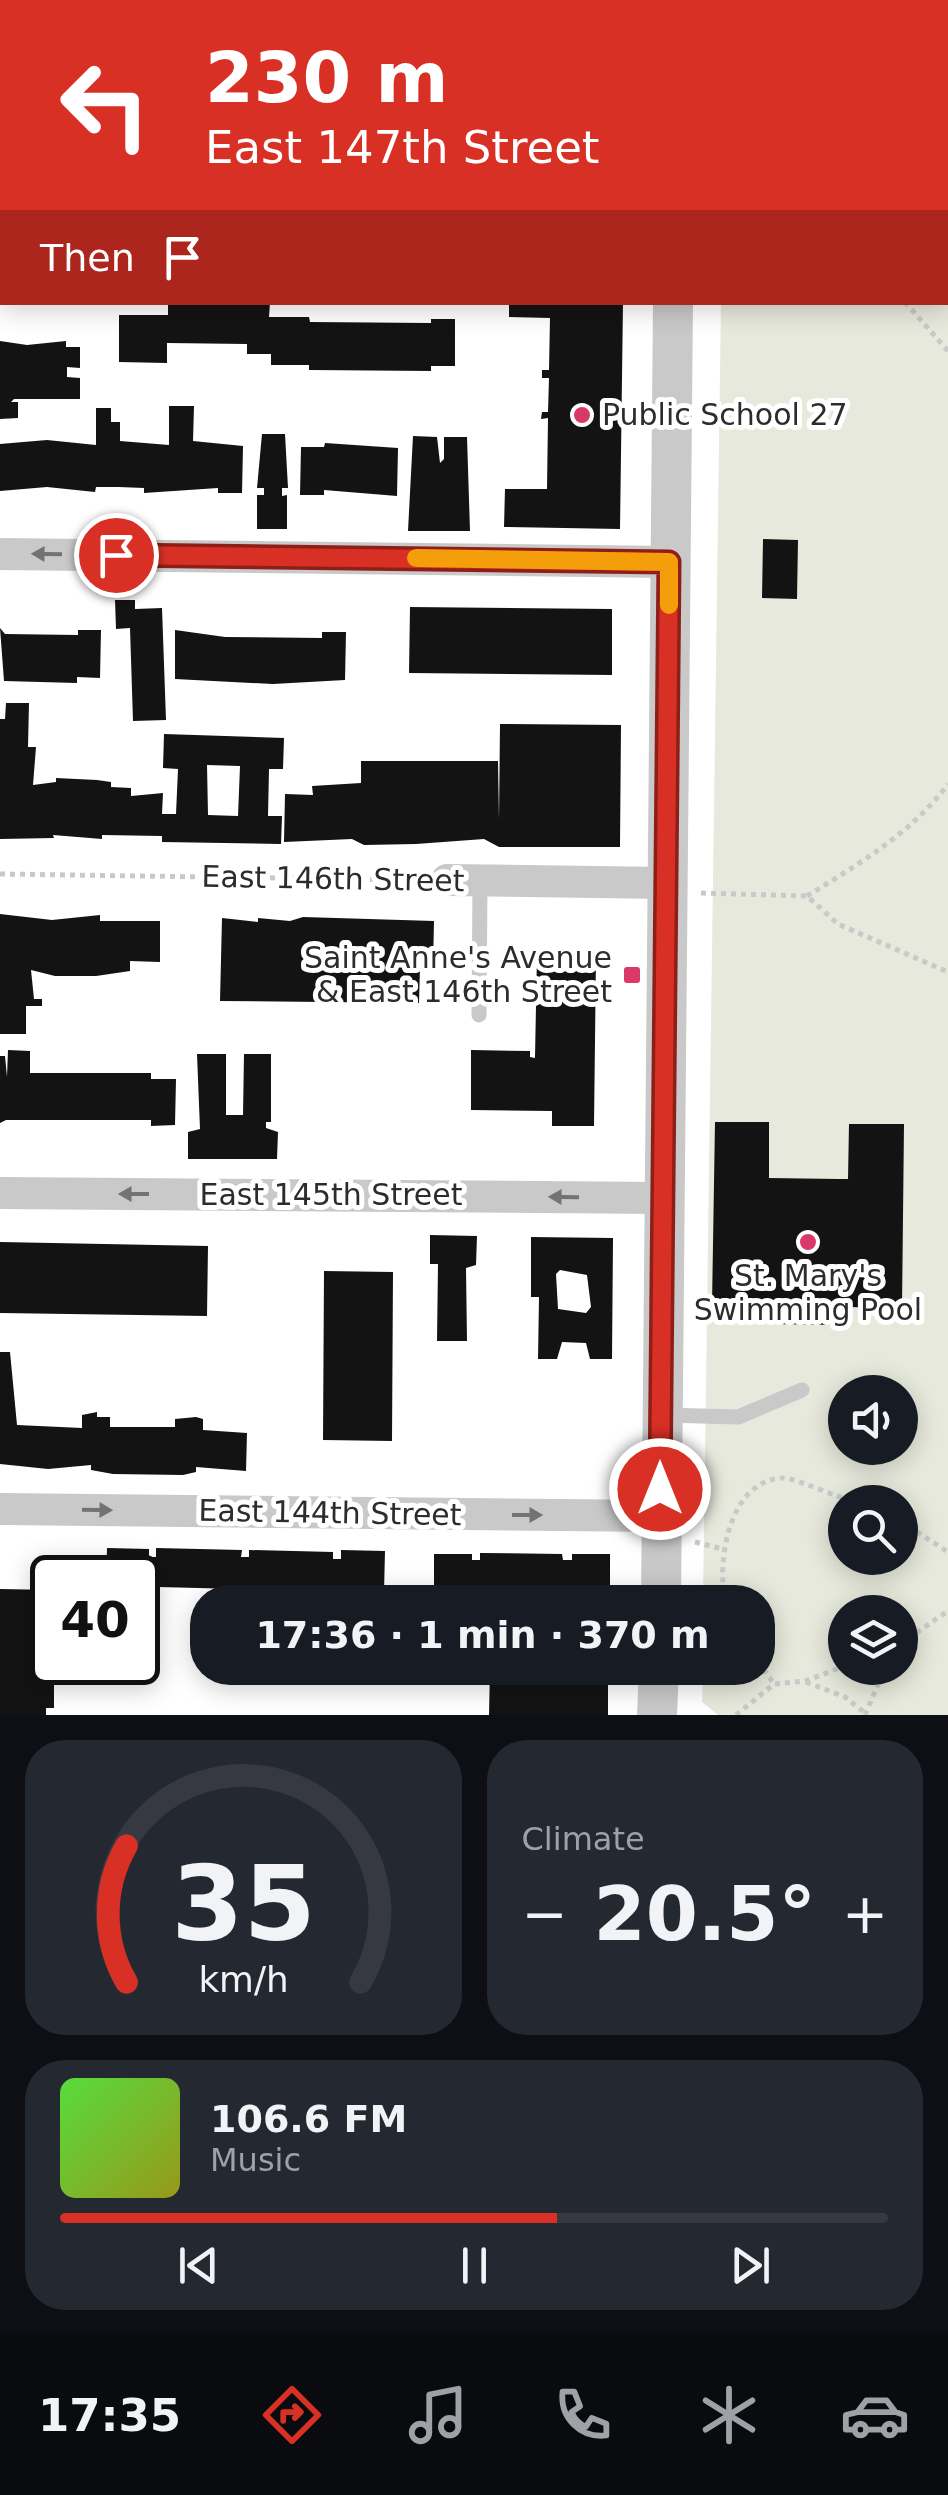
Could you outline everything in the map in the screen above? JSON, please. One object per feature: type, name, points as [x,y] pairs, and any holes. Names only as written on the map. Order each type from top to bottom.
[{"type":"street","points":[[660,1585],[662,1198],[683,888],[669,562],[672,305]]},
{"type":"street","points":[[0,554],[669,562]]},
{"type":"street","name":"East 146th Street","points":[[447,880],[683,888]]},
{"type":"street","name":"East 145th Street","points":[[0,1193],[662,1198]]},
{"type":"street","name":"East 144th Street","points":[[0,1508],[660,1516]]},
{"type":"street","points":[[657,1715],[658,1685]]},
{"type":"lane","points":[[479,1015],[480,881]]},
{"type":"lane","points":[[660,1415],[738,1417],[802,1390]]},
{"type":"path","points":[[908,305],[948,351]]},
{"type":"path","points":[[683,888],[807,896],[876,852],[933,804],[948,784]]},
{"type":"path","name":"East 146th Street","points":[[0,874],[447,880]]},
{"type":"path","points":[[807,896],[838,924],[948,972]]},
{"type":"path","points":[[724,1585],[722,1549],[732,1519],[746,1500],[779,1478],[828,1493]]},
{"type":"path","points":[[918,1533],[948,1552]]},
{"type":"path","points":[[694,1542],[722,1549]]},
{"type":"path","points":[[918,1632],[948,1611]]},
{"type":"path","points":[[775,1684],[805,1681],[828,1672]]},
{"type":"path","points":[[805,1681],[845,1696],[865,1714],[878,1685]]},
{"type":"path","points":[[736,1715],[773,1685]]},
{"type":"shaded area","points":[[721,305],[948,305],[948,1715],[718,1715],[702,1702],[702,1685],[775,1685],[775,1585],[703,1585]]},
{"type":"building","points":[[168,305],[270,305],[269,317],[309,317],[310,322],[431,323],[431,319],[455,319],[455,366],[431,366],[431,371],[309,370],[309,365],[271,365],[271,354],[247,354],[247,344],[167,343],[167,363],[119,362],[119,315],[168,315]]},
{"type":"building","name":"Public School 27","points":[[509,305],[623,305],[620,529],[504,527],[505,489],[547,489],[548,418],[541,419],[542,412],[548,412],[549,378],[542,378],[542,370],[549,370],[550,318],[509,317]]},
{"type":"building","points":[[0,341],[27,345],[66,341],[66,347],[80,347],[80,368],[67,367],[67,377],[80,378],[80,399],[14,399],[11,402],[18,402],[18,418],[0,419]]},
{"type":"building","points":[[169,406],[194,406],[193,441],[243,446],[242,493],[218,493],[218,488],[144,493],[144,488],[119,487],[96,487],[95,492],[47,487],[0,491],[0,444],[47,440],[96,445],[96,408],[111,408],[111,422],[120,422],[120,441],[169,445]]},
{"type":"building","points":[[262,434],[285,434],[288,488],[282,488],[282,496],[287,495],[287,529],[257,529],[257,495],[264,495],[264,488],[257,488]]},
{"type":"building","points":[[413,436],[437,437],[440,463],[444,459],[444,437],[467,437],[470,531],[408,531]]},
{"type":"building","points":[[325,443],[398,448],[397,496],[324,490],[324,495],[300,495],[301,447],[324,447]]},
{"type":"building","points":[[763,539],[798,540],[797,599],[762,598]]},
{"type":"building","points":[[115,600],[135,600],[135,609],[162,608],[166,720],[133,721],[130,628],[116,629]]},
{"type":"building","points":[[410,607],[612,609],[612,675],[409,673]]},
{"type":"building","points":[[0,628],[5,634],[78,635],[78,630],[101,630],[100,678],[77,677],[77,683],[4,681]]},
{"type":"building","points":[[175,630],[225,637],[322,638],[322,632],[346,632],[345,680],[273,684],[175,679]]},
{"type":"building","points":[[6,703],[29,703],[28,747],[36,747],[33,785],[56,782],[56,778],[97,780],[111,782],[111,787],[131,788],[131,796],[163,793],[162,814],[176,814],[178,769],[163,768],[164,734],[284,738],[283,769],[269,769],[268,816],[282,816],[281,844],[162,842],[162,836],[102,835],[102,839],[53,835],[54,838],[0,839],[0,719],[5,719]],"holes":[[[207,765],[240,766],[238,816],[208,815]]]},
{"type":"building","points":[[500,724],[621,725],[620,847],[499,847],[484,839],[364,845],[352,839],[284,842],[285,794],[313,795],[312,786],[361,783],[361,761],[498,761],[499,820]]},
{"type":"building","points":[[0,914],[52,920],[100,915],[100,921],[160,921],[160,962],[130,961],[130,971],[96,976],[55,976],[31,970],[34,999],[42,999],[42,1006],[26,1006],[26,1034],[0,1034]]},
{"type":"building","points":[[303,917],[434,921],[433,967],[420,967],[419,1003],[220,1001],[222,918],[258,922],[258,918],[290,921]]},
{"type":"building","points":[[537,954],[596,955],[594,1126],[552,1126],[552,1111],[471,1110],[471,1050],[530,1051],[530,1057],[535,1058]]},
{"type":"building","points":[[8,1050],[30,1051],[30,1073],[151,1073],[151,1079],[176,1079],[175,1125],[151,1126],[151,1120],[0,1123],[0,1056],[5,1056],[7,1077]]},
{"type":"building","points":[[197,1054],[226,1054],[226,1115],[243,1115],[244,1054],[271,1054],[271,1122],[266,1122],[266,1128],[278,1132],[277,1159],[188,1159],[188,1132],[200,1129]]},
{"type":"building","name":"St. Mary's Swimming Pool","points":[[715,1122],[769,1122],[769,1178],[838,1179],[848,1179],[849,1124],[904,1124],[902,1308],[847,1307],[846,1325],[768,1324],[769,1306],[712,1305]]},
{"type":"building","points":[[430,1235],[477,1236],[476,1265],[466,1268],[467,1341],[437,1341],[438,1264],[430,1264]]},
{"type":"building","points":[[531,1237],[613,1238],[612,1359],[590,1359],[586,1343],[562,1342],[557,1359],[538,1359],[539,1297],[531,1297]],"holes":[[[560,1270],[587,1275],[591,1307],[586,1313],[558,1309],[556,1274]]]},
{"type":"building","points":[[0,1242],[208,1246],[207,1316],[0,1313]]},
{"type":"building","points":[[324,1271],[393,1272],[392,1441],[323,1440]]},
{"type":"building","points":[[0,1352],[10,1352],[17,1425],[82,1428],[82,1415],[97,1412],[97,1417],[110,1417],[110,1427],[175,1427],[175,1419],[196,1417],[203,1419],[203,1430],[247,1433],[246,1471],[196,1467],[196,1472],[183,1475],[113,1474],[91,1470],[91,1465],[48,1469],[0,1464]]},
{"type":"building","points":[[107,1548],[149,1549],[149,1555],[107,1555]]},
{"type":"building","points":[[156,1548],[242,1550],[241,1557],[249,1557],[249,1550],[333,1552],[333,1559],[341,1559],[341,1550],[385,1551],[384,1585],[160,1587],[160,1555],[156,1555]]},
{"type":"building","points":[[480,1553],[562,1554],[563,1560],[572,1560],[572,1554],[610,1554],[610,1585],[434,1585],[434,1554],[472,1554],[472,1560],[480,1560]]},
{"type":"building","points":[[0,1589],[30,1590],[30,1685],[54,1685],[54,1708],[46,1708],[46,1715],[0,1715]]},
{"type":"building","points":[[490,1685],[608,1685],[608,1715],[489,1715]]},
{"type":"slow traffic","points":[[416,558],[669,562],[669,605]]},
{"type":"place","name":"Public School 27","points":[[582,415]]},
{"type":"place","name":"Saint Anne's Avenue & East 146th Street","points":[[632,975]]},
{"type":"place","name":"St. Mary's Swimming Pool","points":[[808,1242]]},
{"type":"route","points":[[116,555],[669,562],[660,1489]]}]
